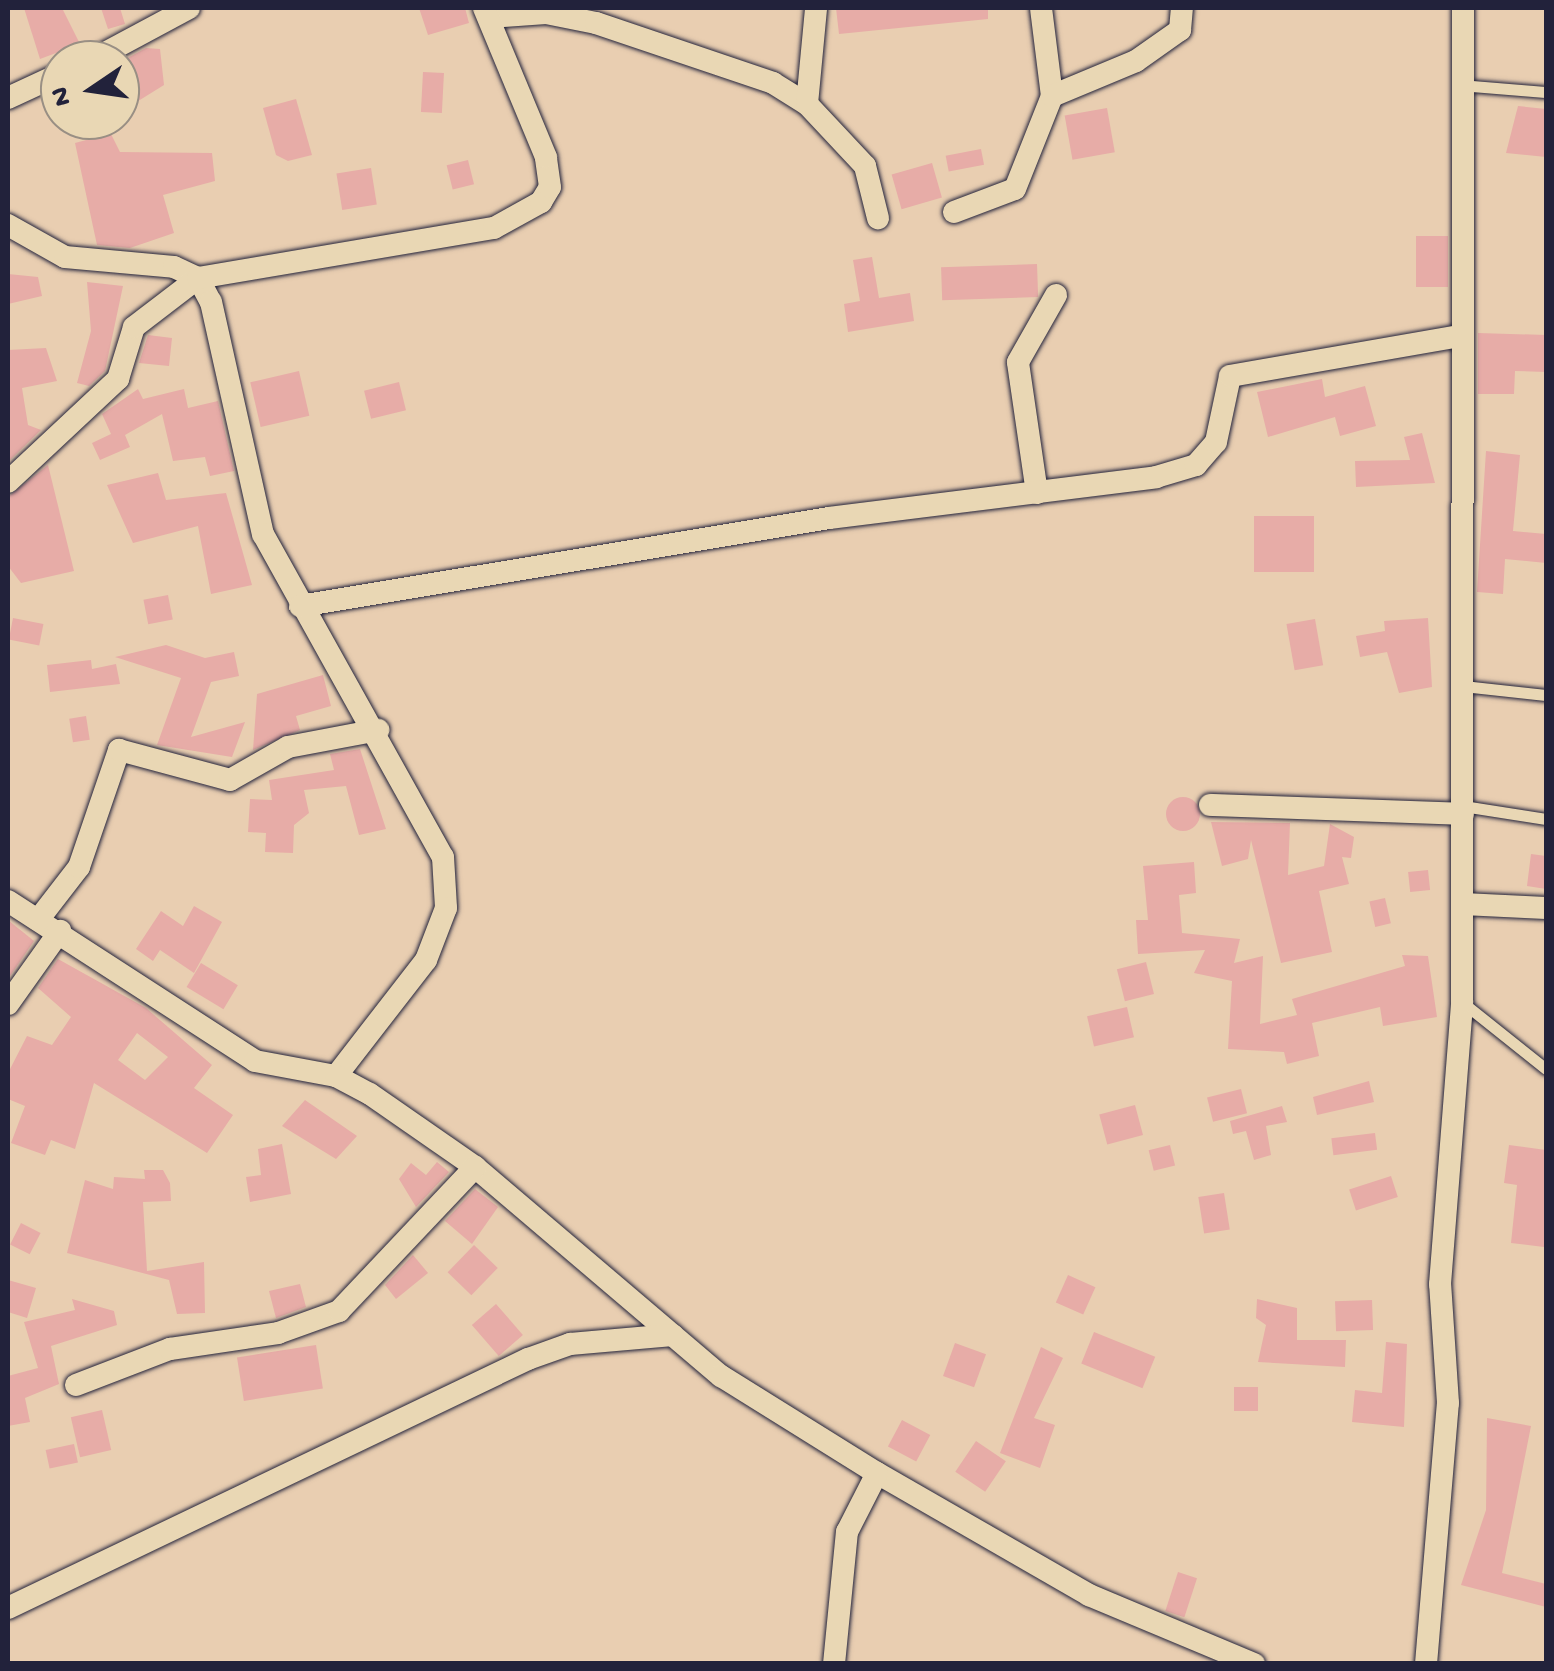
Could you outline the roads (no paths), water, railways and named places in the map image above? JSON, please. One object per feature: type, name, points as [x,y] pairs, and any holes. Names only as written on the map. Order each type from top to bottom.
[{"type":"street","points":[[129,40],[189,8]]},
{"type":"street","points":[[808,104],[816,8]]},
{"type":"street","points":[[954,212],[1015,189],[1052,96],[1042,8]]},
{"type":"street","points":[[1052,96],[1136,61],[1180,30],[1182,8]]},
{"type":"street","points":[[1426,1664],[1448,1403],[1440,1284],[1462,1002],[1459,85],[1463,8]]},
{"type":"street","points":[[8,482],[118,379],[134,327],[198,278],[494,228],[542,202],[550,188],[546,157],[486,12],[547,10],[702,55],[808,104],[865,166],[878,218]]},
{"type":"street","points":[[8,98],[40,83]]},
{"type":"street","points":[[8,225],[65,257],[174,267],[198,278],[212,302],[263,534],[300,606],[424,811],[449,884],[426,960],[336,1076]]},
{"type":"street","points":[[1037,493],[1018,362],[1056,295]]},
{"type":"street","points":[[300,606],[1037,493],[1196,464],[1216,442],[1230,376],[1460,336]]},
{"type":"street","points":[[38,920],[80,867],[119,750],[230,780],[288,746],[378,730]]},
{"type":"street","points":[[1210,805],[1463,810]]},
{"type":"street","points":[[8,901],[60,931],[255,1061],[336,1076],[474,1167],[673,1335],[877,1473],[1089,1595],[1254,1664]]},
{"type":"street","points":[[1463,904],[1546,908]]},
{"type":"street","points":[[8,1004],[60,931]]},
{"type":"street","points":[[76,1385],[170,1349],[278,1332],[339,1311],[474,1167]]},
{"type":"street","points":[[8,1608],[528,1359],[570,1344],[673,1335]]},
{"type":"street","points":[[834,1664],[847,1532],[877,1473]]},
{"type":"lane","points":[[1459,85],[1546,92]]},
{"type":"lane","points":[[1463,686],[1546,694]]},
{"type":"lane","points":[[1463,810],[1546,819]]},
{"type":"lane","points":[[1462,1002],[1546,1068]]}]
